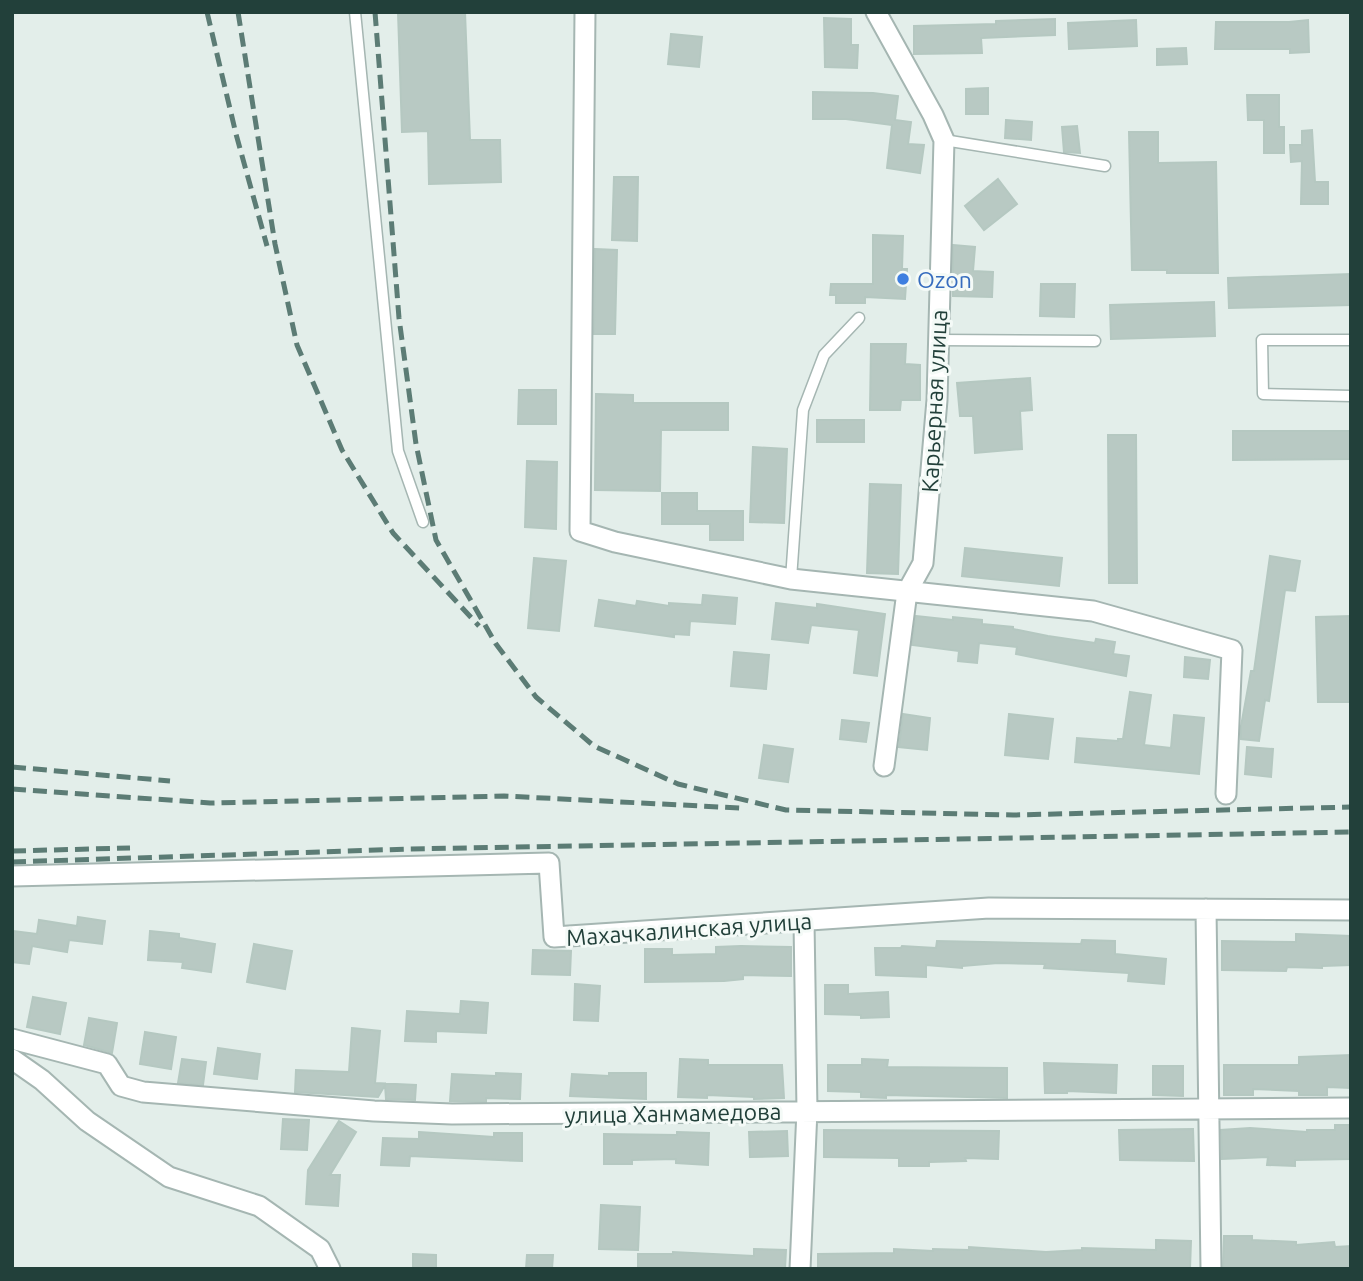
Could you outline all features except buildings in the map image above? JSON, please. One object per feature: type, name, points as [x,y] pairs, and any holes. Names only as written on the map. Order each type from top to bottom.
[{"type":"street","points":[[585,12],[580,531],[615,542],[791,579],[1093,611],[1232,650],[1226,794]]},
{"type":"street","name":"Карьерная улица","points":[[876,12],[944,140],[939,340],[923,563],[907,592],[884,766]]},
{"type":"street","name":"Махачкалинская улица","points":[[12,876],[549,863],[554,937],[989,908],[1351,910]]},
{"type":"street","points":[[1206,909],[1211,1269]]},
{"type":"street","points":[[800,1269],[807,1110],[804,922]]},
{"type":"street","name":"улица Ханмамедова","points":[[12,1039],[107,1064],[121,1086],[143,1092],[374,1111],[553,1115],[807,1110],[1351,1108]]},
{"type":"street","points":[[12,1059],[42,1080],[87,1121],[169,1177],[259,1206],[320,1249],[330,1269]]},
{"type":"lane","points":[[355,12],[398,451],[423,522]]},
{"type":"lane","points":[[944,140],[1105,166]]},
{"type":"lane","points":[[791,579],[803,410],[824,355],[859,318]]},
{"type":"lane","points":[[939,340],[1095,341]]},
{"type":"lane","points":[[1351,340],[1262,340],[1263,394],[1351,396]]},
{"type":"railway","points":[[207,12],[236,134],[267,246]]},
{"type":"railway","points":[[238,12],[275,244],[297,345],[342,450],[393,533],[479,626]]},
{"type":"railway","points":[[375,12],[399,318],[416,444],[436,540],[496,644],[536,697],[594,746],[678,784],[786,810],[1013,815],[1351,807]]},
{"type":"railway","points":[[12,767],[170,781]]},
{"type":"railway","points":[[12,789],[210,803],[504,796],[740,808]]},
{"type":"railway","points":[[12,862],[409,849],[1351,832]]},
{"type":"railway","points":[[12,851],[130,848]]},
{"type":"place","name":"Ozon","points":[[903,279]]}]
